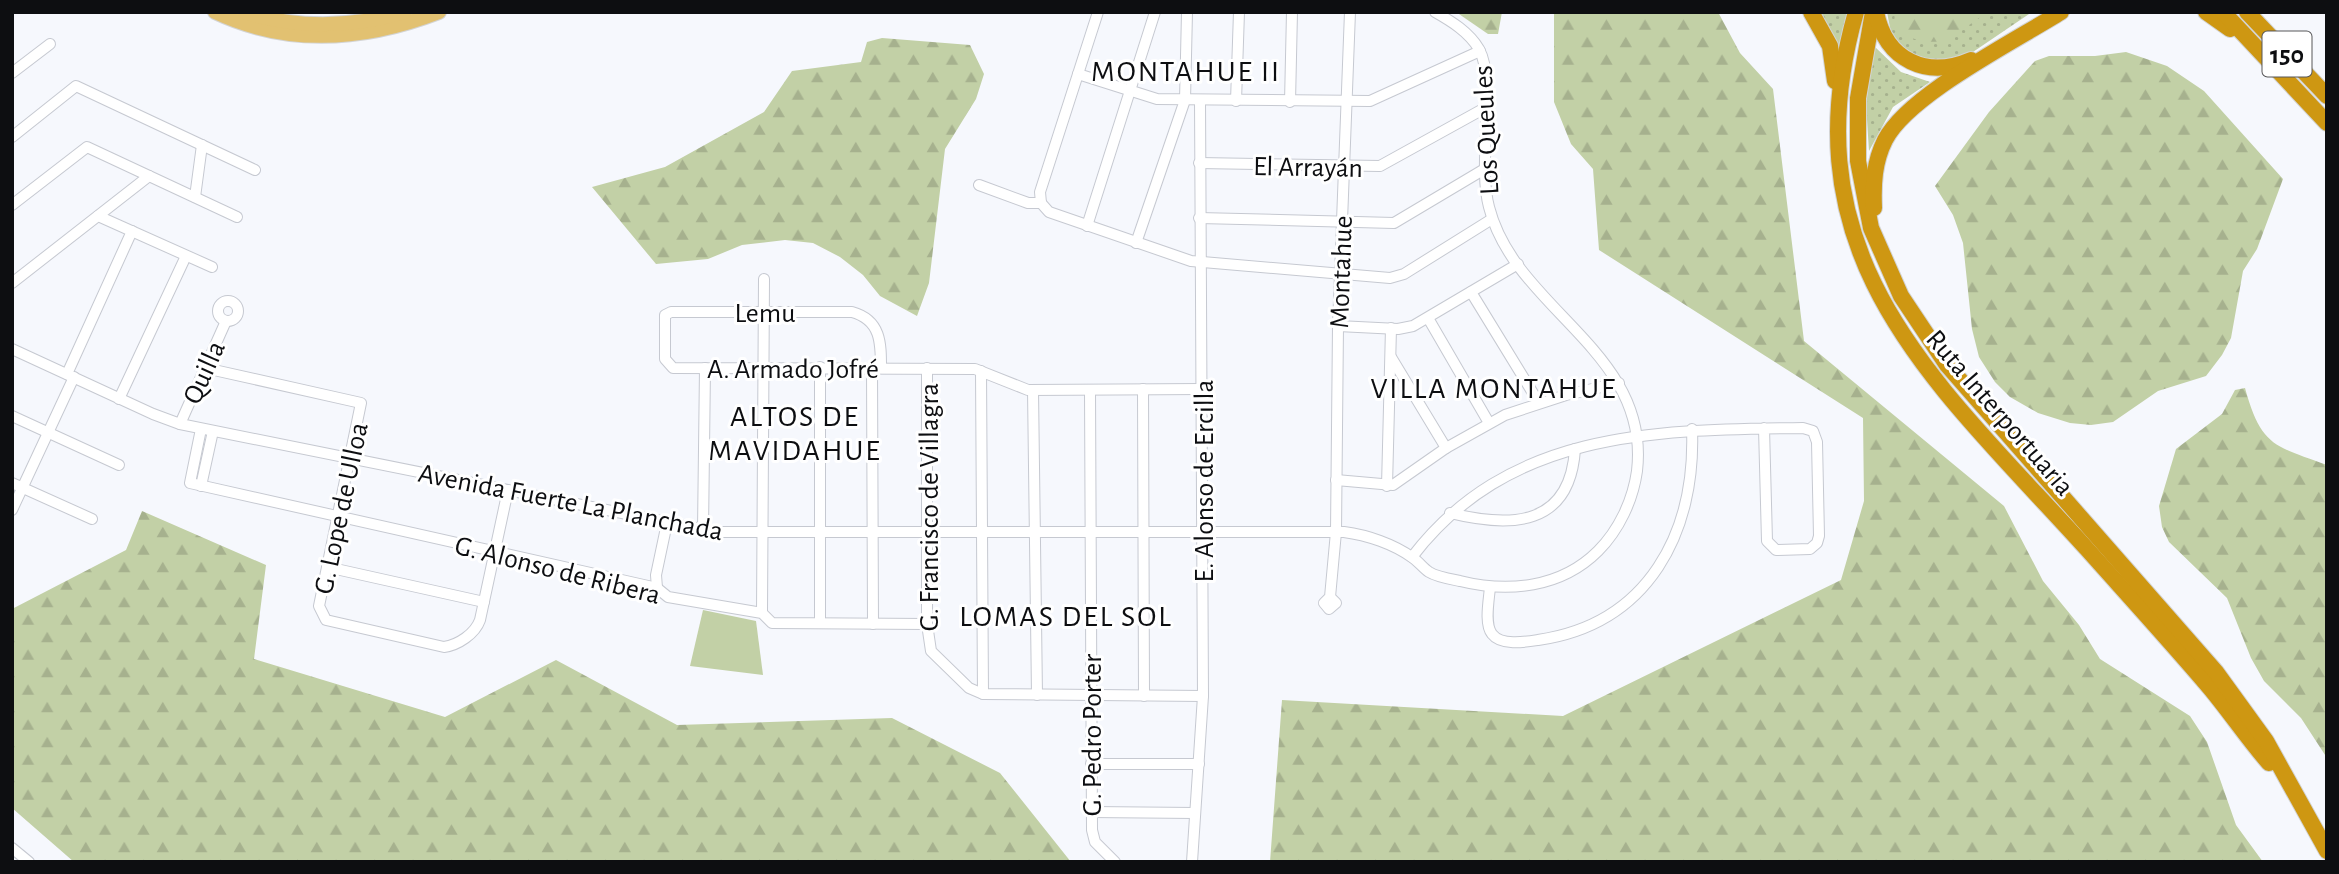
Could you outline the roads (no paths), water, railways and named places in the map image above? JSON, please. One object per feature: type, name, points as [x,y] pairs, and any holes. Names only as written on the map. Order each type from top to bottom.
[{"type":"highway","points":[[1811,12],[1823,29],[1832,55],[1838,116]]},
{"type":"highway","name":"Ruta Interportuaria","points":[[1856,12],[1843,69],[1838,116],[1840,169],[1852,232],[1874,288],[1899,332],[1938,384],[2171,643],[2283,777]]},
{"type":"highway","points":[[1875,12],[1882,32],[1894,52],[1914,64],[1937,68],[1971,60],[2043,12]]},
{"type":"highway","name":"Ruta Interportuaria","points":[[1875,12],[1860,77],[1857,140],[1866,205],[1881,255],[1911,315],[1947,365],[2197,649],[2266,741],[2283,777],[2327,851]]},
{"type":"highway","points":[[1881,255],[1874,211],[1874,181],[1877,159],[1891,129],[1926,96],[2061,12]]},
{"type":"highway","points":[[2206,12],[2254,46]]},
{"type":"highway","name":"150","points":[[2222,12],[2327,123]]},
{"type":"highway","name":"150","points":[[2246,12],[2327,96]]},
{"type":"main road","points":[[215,12],[270,32],[326,37],[386,30],[439,12]]},
{"type":"main road","points":[[244,12],[284,22],[318,26],[360,22],[405,12]]},
{"type":"street","points":[[1098,12],[1040,192],[1041,203],[1049,212],[1200,262],[1390,278],[1401,276],[1492,219]]},
{"type":"street","points":[[1087,226],[1155,12]]},
{"type":"street","points":[[1136,243],[1185,100],[1187,12]]},
{"type":"street","points":[[1236,101],[1239,12]]},
{"type":"street","points":[[1290,102],[1292,12]]},
{"type":"street","name":"Montahue","points":[[1330,597],[1336,532],[1338,326],[1350,12]]},
{"type":"street","name":"Los Queules","points":[[1204,530],[1336,532],[1367,536],[1412,557],[1429,572],[1490,587],[1522,587],[1555,579],[1580,566],[1597,552],[1617,527],[1631,495],[1637,468],[1637,435],[1631,408],[1619,383],[1518,264],[1492,219],[1483,170],[1486,71],[1480,51],[1453,23],[1434,12]]},
{"type":"street","points":[[12,73],[50,44]]},
{"type":"street","points":[[1078,74],[1157,99],[1346,103],[1376,100],[1480,51]]},
{"type":"street","points":[[12,137],[76,86],[256,170]]},
{"type":"street","name":"E. Alonso de Ercilla","points":[[1192,862],[1203,696],[1200,100]]},
{"type":"street","name":"El Arrayán","points":[[1199,163],[1343,167],[1385,165],[1485,108]]},
{"type":"street","points":[[195,197],[202,145]]},
{"type":"street","points":[[12,205],[87,147],[237,217]]},
{"type":"street","points":[[1199,218],[1399,221],[1483,170]]},
{"type":"street","points":[[12,283],[149,176]]},
{"type":"street","points":[[979,185],[1028,203],[1041,203]]},
{"type":"street","points":[[98,216],[212,267]]},
{"type":"street","points":[[12,510],[18,485],[48,432],[132,231]]},
{"type":"street","points":[[119,399],[186,256]]},
{"type":"street","points":[[1338,326],[1413,326],[1518,264]]},
{"type":"street","points":[[762,613],[764,279]]},
{"type":"street","points":[[1471,292],[1539,403]]},
{"type":"street","name":"Lemu","points":[[673,369],[665,359],[667,312],[857,313],[867,319],[880,336],[876,368],[873,624]]},
{"type":"street","points":[[1428,318],[1489,423]]},
{"type":"street","name":"Quilla","points":[[180,424],[226,321]]},
{"type":"street","points":[[1387,486],[1391,328]]},
{"type":"street","name":"Avenida Fuerte La Planchada","points":[[12,349],[180,424],[704,530],[928,533],[1204,530]]},
{"type":"street","points":[[1391,357],[1446,448]]},
{"type":"street","points":[[820,623],[821,367]]},
{"type":"street","name":"A. Armado Jofré","points":[[673,369],[821,367],[981,370],[1016,387],[1033,390],[1203,389]]},
{"type":"street","name":"G. Lope de Ulloa","points":[[205,368],[361,403],[319,606],[320,612],[331,622],[447,646],[475,630],[484,602]]},
{"type":"street","name":"G. Francisco de Villagra","points":[[927,368],[927,624],[931,651],[969,688],[983,694]]},
{"type":"street","points":[[704,530],[705,369]]},
{"type":"street","points":[[981,370],[983,694],[1203,696]]},
{"type":"street","points":[[1336,480],[1387,486],[1396,483],[1446,448],[1489,423],[1539,403],[1619,383]]},
{"type":"street","points":[[1143,389],[1144,696]]},
{"type":"street","points":[[1033,390],[1037,695]]},
{"type":"street","name":"G. Pedro Porter","points":[[1090,390],[1091,813],[1093,838],[1115,862]]},
{"type":"street","points":[[12,416],[119,465]]},
{"type":"street","points":[[1412,557],[1450,513],[1504,479],[1575,449],[1637,435],[1692,429],[1765,428],[1803,428],[1813,432],[1817,442],[1818,540],[1810,550],[1780,551],[1770,546],[1766,537],[1765,428]]},
{"type":"street","points":[[196,484],[201,429]]},
{"type":"street","points":[[1490,587],[1489,628],[1493,636],[1504,641],[1539,640],[1562,635],[1587,625],[1620,605],[1648,579],[1676,537],[1691,484],[1692,429]]},
{"type":"street","points":[[196,484],[214,432]]},
{"type":"street","points":[[1450,513],[1503,523],[1526,520],[1540,514],[1566,488],[1573,469],[1575,449]]},
{"type":"street","name":"G. Alonso de Ribera","points":[[196,484],[657,588],[668,597],[762,613],[772,623],[927,624]]},
{"type":"street","points":[[18,485],[93,519]]},
{"type":"street","points":[[327,567],[484,602],[508,490]]},
{"type":"street","points":[[657,588],[656,575],[667,523]]},
{"type":"street","points":[[1091,764],[1199,764]]},
{"type":"street","points":[[1091,813],[1195,813]]},
{"type":"street","points":[[12,848],[29,862]]},
{"type":"district","name":"MONTAHUE II","points":[[1186,71]]},
{"type":"district","name":"VILLA MONTAHUE","points":[[1494,388]]},
{"type":"district","name":"ALTOS DE MAVIDAHUE","points":[[795,433]]},
{"type":"district","name":"LOMAS DEL SOL","points":[[1066,616]]}]
